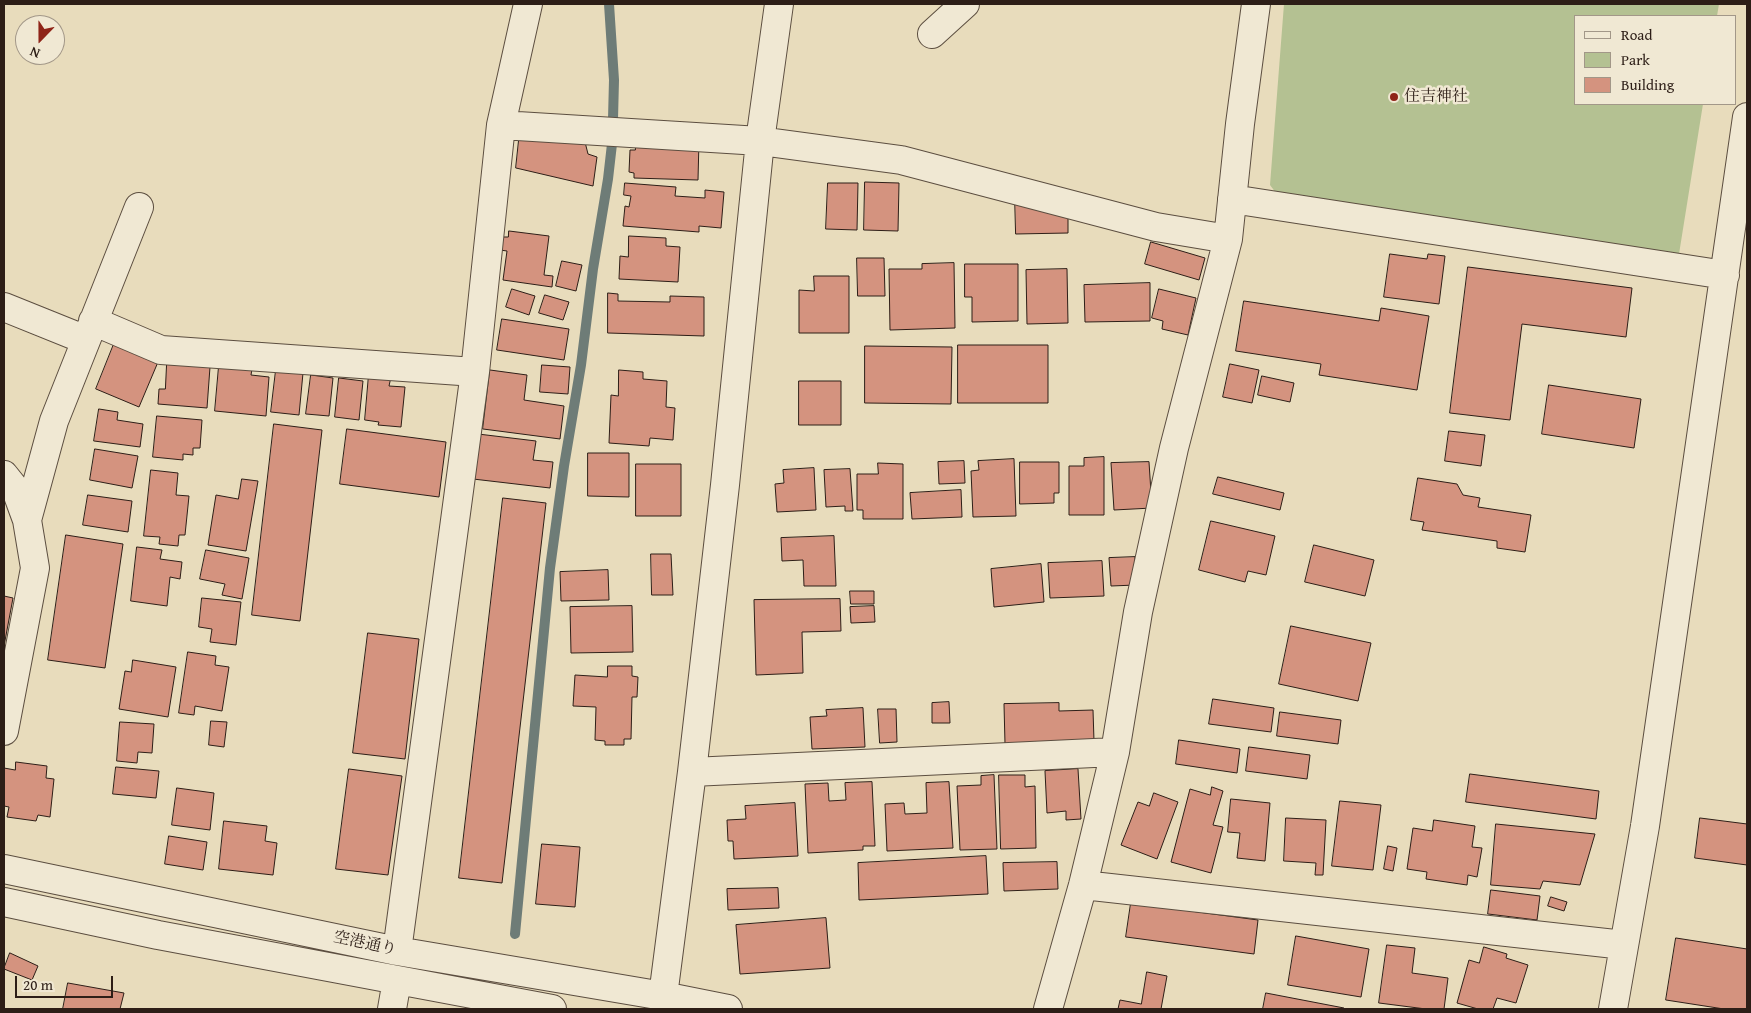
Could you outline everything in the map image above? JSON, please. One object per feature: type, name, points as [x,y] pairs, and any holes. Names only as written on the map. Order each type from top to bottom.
[{"type":"street","points":[[398,951],[475,372],[501,125],[528,4]]},
{"type":"street","points":[[664,1003],[725,485],[760,141],[779,4]]},
{"type":"street","points":[[932,34],[966,4]]},
{"type":"street","points":[[1048,1009],[1083,884],[1115,752],[1138,612],[1174,448],[1228,239],[1256,4]]},
{"type":"street","points":[[1613,1009],[1645,826],[1747,117]]},
{"type":"street","points":[[501,125],[760,141],[901,160],[1156,227],[1228,239]]},
{"type":"street","points":[[1232,199],[1725,275]]},
{"type":"street","points":[[27,520],[54,421],[139,207]]},
{"type":"street","points":[[4,308],[161,350],[475,372]]},
{"type":"street","points":[[4,475],[16,490],[27,520],[35,568],[4,731]]},
{"type":"street","points":[[692,772],[1115,752]]},
{"type":"street","name":"空港通り","points":[[4,869],[398,951],[664,1003],[728,1009]]},
{"type":"street","points":[[1083,884],[1624,945]]},
{"type":"street","name":"空港通り","points":[[4,902],[158,935],[552,1009]]},
{"type":"street","points":[[392,1009],[397,980]]},
{"type":"green space","points":[[1284,4],[1719,4],[1717,15],[1574,15],[1574,105],[1703,105],[1679,254],[1279,197],[1270,185]]},
{"type":"building","points":[[636,138],[699,140],[698,180],[634,178],[634,173],[629,172],[630,150],[635,150]]},
{"type":"building","points":[[519,140],[585,142],[588,154],[597,157],[593,186],[516,168]]},
{"type":"building","points":[[865,182],[899,183],[898,231],[864,230]]},
{"type":"building","points":[[625,183],[676,187],[675,196],[705,198],[705,190],[724,192],[721,228],[699,226],[699,232],[623,226],[625,206],[629,207],[631,196],[624,195]]},
{"type":"building","points":[[828,183],[858,183],[857,230],[826,229]]},
{"type":"building","points":[[1015,199],[1068,216],[1068,233],[1016,234]]},
{"type":"building","points":[[509,231],[549,236],[544,275],[553,276],[552,287],[503,280],[507,251],[500,250],[502,237],[508,237]]},
{"type":"building","points":[[629,236],[666,238],[666,246],[680,247],[678,282],[619,279],[620,256],[628,257]]},
{"type":"building","points":[[1151,242],[1205,258],[1199,280],[1145,264]]},
{"type":"building","points":[[1390,254],[1427,259],[1428,254],[1445,256],[1439,304],[1384,297]]},
{"type":"building","points":[[857,258],[884,258],[885,296],[858,296]]},
{"type":"building","points":[[562,261],[582,265],[576,291],[556,286]]},
{"type":"building","points":[[954,263],[955,328],[890,330],[889,269],[922,269],[922,264]]},
{"type":"building","points":[[965,264],[1018,264],[1018,321],[972,322],[972,297],[965,297]]},
{"type":"building","points":[[1468,267],[1632,288],[1626,337],[1522,324],[1510,420],[1450,413]]},
{"type":"building","points":[[1067,269],[1068,323],[1027,324],[1026,270]]},
{"type":"building","points":[[814,276],[849,276],[849,333],[799,333],[799,290],[814,291]]},
{"type":"building","points":[[1150,283],[1150,321],[1085,322],[1084,285]]},
{"type":"building","points":[[512,289],[535,296],[529,315],[506,307]]},
{"type":"building","points":[[1159,289],[1196,298],[1188,335],[1162,329],[1163,321],[1152,318]]},
{"type":"building","points":[[608,293],[618,294],[618,301],[670,302],[670,296],[704,297],[704,336],[608,333]]},
{"type":"building","points":[[545,295],[569,302],[563,320],[539,313]]},
{"type":"building","points":[[1244,301],[1379,321],[1381,308],[1429,316],[1417,390],[1319,375],[1321,364],[1236,351]]},
{"type":"building","points":[[502,319],[569,329],[564,360],[497,350]]},
{"type":"building","points":[[114,344],[158,362],[139,407],[96,389]]},
{"type":"building","points":[[958,345],[1048,345],[1048,403],[958,403]]},
{"type":"building","points":[[865,346],[952,347],[951,404],[865,403]]},
{"type":"building","points":[[167,364],[210,367],[207,408],[158,404],[159,389],[165,389]]},
{"type":"building","points":[[1230,364],[1259,370],[1252,403],[1223,397]]},
{"type":"building","points":[[542,365],[570,367],[568,394],[540,392]]},
{"type":"building","points":[[219,366],[252,369],[251,375],[269,377],[266,416],[215,411]]},
{"type":"building","points":[[276,370],[303,373],[299,415],[271,412]]},
{"type":"building","points":[[490,370],[527,375],[524,400],[564,406],[560,439],[483,429]]},
{"type":"building","points":[[619,370],[643,372],[643,379],[667,381],[666,407],[675,408],[673,440],[650,438],[649,446],[609,443],[611,395],[618,396]]},
{"type":"building","points":[[369,374],[391,377],[389,386],[405,387],[401,427],[378,425],[379,422],[365,420]]},
{"type":"building","points":[[311,375],[333,378],[329,416],[306,414]]},
{"type":"building","points":[[1262,376],[1294,383],[1290,402],[1258,395]]},
{"type":"building","points":[[339,378],[363,381],[359,420],[335,417]]},
{"type":"building","points":[[799,381],[841,381],[841,425],[799,425]]},
{"type":"building","points":[[1549,385],[1641,399],[1634,448],[1542,434]]},
{"type":"building","points":[[99,409],[118,412],[117,420],[143,424],[140,447],[94,441]]},
{"type":"building","points":[[157,416],[202,420],[200,448],[193,448],[193,455],[183,454],[183,460],[153,457]]},
{"type":"building","points":[[274,424],[322,430],[300,621],[252,615]]},
{"type":"building","points":[[347,429],[446,442],[439,497],[340,484]]},
{"type":"building","points":[[1449,431],[1485,435],[1481,466],[1445,461]]},
{"type":"building","points":[[478,434],[536,441],[533,460],[553,462],[550,488],[473,479]]},
{"type":"building","points":[[95,449],[138,456],[132,488],[90,480]]},
{"type":"building","points":[[588,453],[629,453],[629,497],[588,496]]},
{"type":"building","points":[[1104,457],[1104,515],[1069,515],[1069,466],[1084,466],[1084,458]]},
{"type":"building","points":[[1014,459],[1016,516],[973,517],[971,471],[979,470],[978,461]]},
{"type":"building","points":[[964,461],[965,483],[939,484],[938,462]]},
{"type":"building","points":[[1020,462],[1059,462],[1059,493],[1054,493],[1054,503],[1020,504]]},
{"type":"building","points":[[1149,462],[1152,508],[1114,510],[1111,463]]},
{"type":"building","points":[[878,463],[903,464],[903,519],[863,519],[863,510],[857,510],[857,474],[878,474]]},
{"type":"building","points":[[636,464],[681,464],[681,516],[636,516]]},
{"type":"building","points":[[814,468],[816,510],[777,512],[775,484],[784,483],[783,470]]},
{"type":"building","points":[[850,469],[853,511],[845,511],[845,506],[826,507],[824,470]]},
{"type":"building","points":[[151,470],[178,473],[176,495],[189,496],[185,535],[179,535],[178,546],[159,544],[160,537],[144,536]]},
{"type":"building","points":[[1218,477],[1284,493],[1280,510],[1213,494]]},
{"type":"building","points":[[1418,478],[1457,484],[1463,495],[1480,498],[1478,507],[1531,515],[1525,552],[1497,548],[1497,541],[1422,530],[1424,522],[1411,520]]},
{"type":"building","points":[[242,479],[258,481],[246,551],[208,545],[216,495],[238,499]]},
{"type":"building","points":[[961,490],[962,517],[912,519],[910,493]]},
{"type":"building","points":[[88,495],[132,501],[128,532],[83,525]]},
{"type":"building","points":[[503,498],[546,503],[502,883],[459,878]]},
{"type":"building","points":[[1211,521],[1275,536],[1266,575],[1248,571],[1245,582],[1199,570]]},
{"type":"building","points":[[66,535],[123,544],[105,668],[48,660]]},
{"type":"building","points":[[834,536],[836,586],[804,586],[803,560],[782,561],[781,538]]},
{"type":"building","points":[[1314,545],[1374,560],[1365,596],[1305,582]]},
{"type":"building","points":[[137,547],[162,550],[160,559],[182,562],[180,579],[170,577],[167,606],[131,601]]},
{"type":"building","points":[[206,550],[249,558],[242,599],[222,595],[225,584],[200,579]]},
{"type":"building","points":[[651,554],[671,554],[673,595],[652,595]]},
{"type":"building","points":[[1135,557],[1136,585],[1111,586],[1109,558]]},
{"type":"building","points":[[1102,561],[1104,596],[1050,598],[1048,563]]},
{"type":"building","points":[[1041,564],[1044,602],[994,607],[991,569]]},
{"type":"building","points":[[608,570],[609,600],[561,601],[560,572]]},
{"type":"building","points":[[850,591],[874,591],[874,604],[851,604]]},
{"type":"building","points":[[4,596],[13,598],[4,646]]},
{"type":"building","points":[[202,598],[241,602],[236,645],[210,642],[212,629],[199,627]]},
{"type":"building","points":[[840,599],[841,631],[802,632],[803,673],[756,675],[754,600]]},
{"type":"building","points":[[632,606],[633,652],[571,653],[570,607]]},
{"type":"building","points":[[874,606],[875,622],[851,623],[850,607]]},
{"type":"building","points":[[1291,626],[1371,643],[1358,701],[1279,684]]},
{"type":"building","points":[[368,633],[419,639],[405,759],[353,753]]},
{"type":"building","points":[[188,652],[216,656],[215,665],[229,667],[222,711],[195,706],[194,715],[179,713]]},
{"type":"building","points":[[133,660],[176,667],[168,717],[119,709],[125,671],[131,672]]},
{"type":"building","points":[[608,666],[632,666],[632,676],[638,677],[637,697],[632,697],[631,739],[624,739],[624,745],[605,745],[605,741],[595,740],[596,707],[573,706],[575,675],[607,677]]},
{"type":"building","points":[[1213,699],[1274,708],[1271,732],[1209,724]]},
{"type":"building","points":[[949,702],[950,723],[932,723],[932,703]]},
{"type":"building","points":[[1059,703],[1059,711],[1093,710],[1094,741],[1005,744],[1004,704]]},
{"type":"building","points":[[863,708],[865,747],[812,749],[810,717],[827,716],[826,710]]},
{"type":"building","points":[[878,709],[896,709],[897,742],[880,743]]},
{"type":"building","points":[[1280,712],[1341,720],[1338,744],[1277,736]]},
{"type":"building","points":[[211,721],[227,722],[224,747],[209,745]]},
{"type":"building","points":[[120,722],[154,724],[152,753],[138,752],[137,763],[117,761]]},
{"type":"building","points":[[1179,740],[1240,749],[1237,773],[1176,764]]},
{"type":"building","points":[[1249,747],[1310,755],[1307,779],[1246,771]]},
{"type":"building","points":[[16,762],[47,766],[46,778],[54,779],[50,817],[38,815],[36,821],[7,817],[9,807],[4,806],[4,768],[15,770]]},
{"type":"building","points":[[116,767],[159,771],[156,798],[113,794]]},
{"type":"building","points":[[349,769],[402,776],[388,875],[336,869]]},
{"type":"building","points":[[1078,769],[1081,819],[1066,820],[1066,811],[1047,813],[1045,771]]},
{"type":"building","points":[[1470,774],[1599,791],[1596,819],[1466,802]]},
{"type":"building","points":[[994,775],[997,849],[960,850],[957,786],[981,785],[981,776]]},
{"type":"building","points":[[999,775],[1025,775],[1025,787],[1035,786],[1036,848],[1001,849]]},
{"type":"building","points":[[872,782],[875,846],[863,846],[863,850],[808,853],[805,784],[828,783],[829,801],[846,800],[845,783]]},
{"type":"building","points":[[949,782],[953,848],[887,851],[885,804],[904,803],[905,814],[927,813],[926,783]]},
{"type":"building","points":[[1212,787],[1223,791],[1213,825],[1223,827],[1211,873],[1171,862],[1190,789],[1210,795]]},
{"type":"building","points":[[177,788],[214,793],[210,830],[172,825]]},
{"type":"building","points":[[1154,793],[1178,802],[1157,859],[1121,845],[1138,802],[1149,806]]},
{"type":"building","points":[[1231,799],[1270,803],[1265,861],[1237,858],[1240,833],[1228,832]]},
{"type":"building","points":[[1340,801],[1381,805],[1373,870],[1332,866]]},
{"type":"building","points":[[795,803],[798,856],[734,859],[733,841],[728,841],[727,820],[746,819],[745,806]]},
{"type":"building","points":[[1286,818],[1326,820],[1323,875],[1315,875],[1316,863],[1284,861]]},
{"type":"building","points":[[1700,818],[1747,824],[1747,865],[1695,858]]},
{"type":"building","points":[[1434,820],[1475,826],[1472,847],[1482,848],[1477,877],[1468,875],[1467,885],[1426,879],[1427,872],[1407,869],[1413,828],[1432,831]]},
{"type":"building","points":[[224,821],[267,826],[265,841],[277,843],[273,875],[219,869]]},
{"type":"building","points":[[1496,824],[1595,834],[1580,885],[1543,881],[1540,889],[1491,885]]},
{"type":"building","points":[[169,836],[207,842],[203,870],[165,864]]},
{"type":"building","points":[[542,844],[580,847],[575,907],[536,904]]},
{"type":"building","points":[[1388,846],[1397,848],[1393,871],[1384,869]]},
{"type":"building","points":[[986,856],[988,894],[859,900],[858,863]]},
{"type":"building","points":[[1057,862],[1058,889],[1004,891],[1003,863]]},
{"type":"building","points":[[778,888],[779,908],[728,910],[727,889]]},
{"type":"building","points":[[1491,890],[1540,896],[1537,920],[1488,914]]},
{"type":"building","points":[[1551,897],[1567,902],[1564,911],[1548,906]]},
{"type":"building","points":[[1131,903],[1258,920],[1254,954],[1126,937]]},
{"type":"building","points":[[826,918],[830,968],[740,974],[736,925]]},
{"type":"building","points":[[1296,936],[1369,949],[1361,997],[1288,985]]},
{"type":"building","points":[[1676,938],[1747,949],[1747,1009],[1724,1009],[1666,1000]]},
{"type":"building","points":[[1387,945],[1415,948],[1412,973],[1448,978],[1444,1009],[1426,1009],[1379,1003]]},
{"type":"building","points":[[1484,947],[1507,954],[1506,958],[1528,965],[1516,1003],[1497,998],[1493,1009],[1478,1009],[1457,1003],[1469,960],[1479,963]]},
{"type":"building","points":[[10,953],[38,966],[32,980],[4,969]]},
{"type":"building","points":[[1147,972],[1167,976],[1161,1009],[1118,1009],[1120,1000],[1141,1004]]},
{"type":"building","points":[[68,983],[124,993],[120,1009],[63,1009]]},
{"type":"building","points":[[1266,993],[1344,1008],[1344,1009],[1263,1009]]},
{"type":"waterway","points":[[609,4],[614,80],[613,119]]},
{"type":"waterway","points":[[515,934],[550,568],[612,144]]},
{"type":"place","name":"住吉神社","points":[[1394,97]]}]
